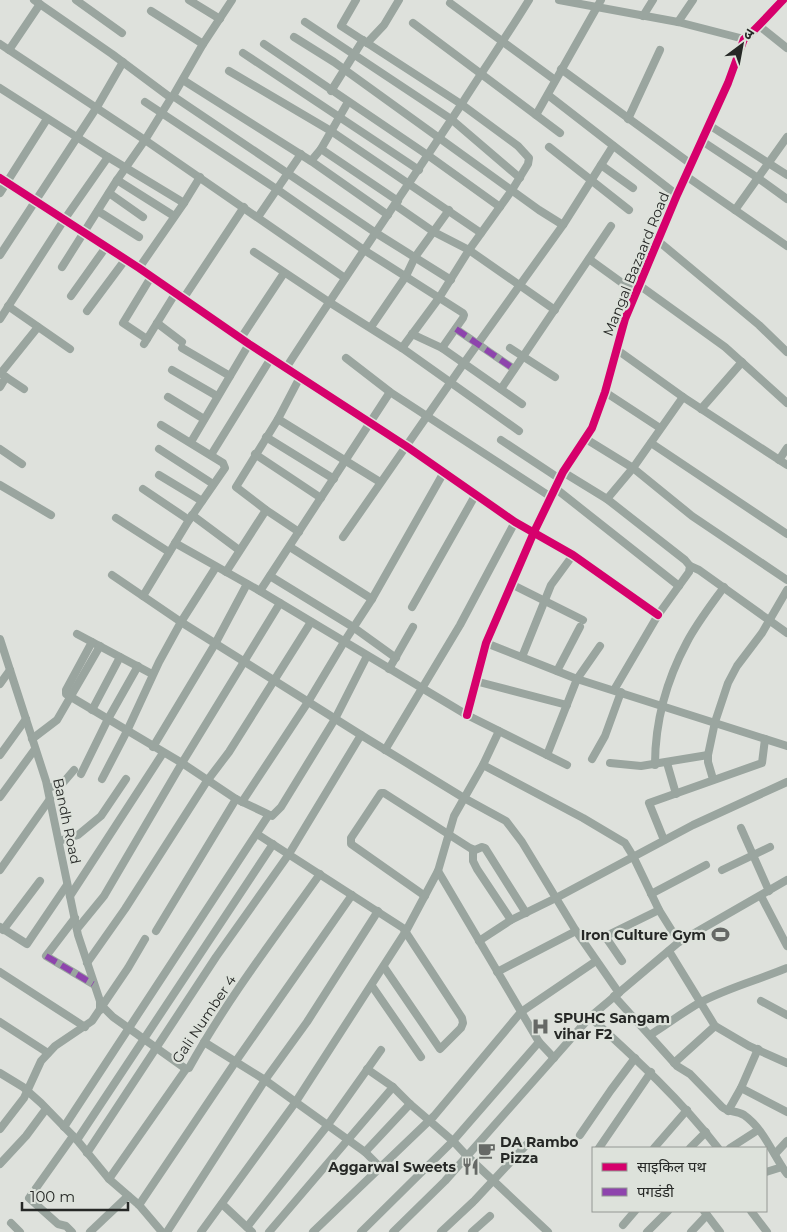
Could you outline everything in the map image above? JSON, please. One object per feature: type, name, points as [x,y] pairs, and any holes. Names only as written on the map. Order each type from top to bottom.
[{"type":"street","points":[[76,0],[122,33]]},
{"type":"street","points":[[189,0],[220,19]]},
{"type":"street","points":[[62,267],[117,180],[145,140],[232,0]]},
{"type":"street","points":[[356,0],[341,26],[461,104],[528,155],[528,164],[520,178],[469,250],[439,298],[402,348]]},
{"type":"street","points":[[331,91],[354,54],[384,25],[399,0]]},
{"type":"street","points":[[286,368],[429,156],[461,104],[504,42],[529,0]]},
{"type":"street","points":[[560,0],[599,4],[642,16],[678,22],[744,38]]},
{"type":"street","points":[[642,16],[653,0]]},
{"type":"street","points":[[678,22],[694,0]]},
{"type":"street","name":"Mangal Bazaard Road","points":[[467,715],[486,643],[555,488],[586,439],[597,417],[625,319],[677,195],[728,84],[744,38],[749,37],[783,0]]},
{"type":"street","points":[[9,50],[37,2],[172,97],[290,173],[376,233],[451,280]]},
{"type":"street","points":[[450,4],[555,80]]},
{"type":"street","points":[[536,115],[599,4]]},
{"type":"street","points":[[151,11],[203,44]]},
{"type":"street","points":[[305,22],[452,120],[520,178]]},
{"type":"street","points":[[413,23],[560,133]]},
{"type":"street","points":[[758,25],[787,48]]},
{"type":"street","points":[[294,37],[344,70],[563,225]]},
{"type":"street","points":[[0,44],[97,107],[345,278]]},
{"type":"street","points":[[264,44],[429,156],[500,207]]},
{"type":"street","points":[[628,119],[660,50]]},
{"type":"street","points":[[244,54],[418,170]]},
{"type":"street","points":[[0,256],[97,107],[123,62]]},
{"type":"street","points":[[561,69],[691,164]]},
{"type":"street","points":[[229,72],[331,131],[482,233]]},
{"type":"street","points":[[183,80],[312,161],[388,215]]},
{"type":"street","points":[[0,88],[77,138],[184,203]]},
{"type":"street","points":[[548,95],[677,195]]},
{"type":"street","points":[[144,102],[464,315],[442,348]]},
{"type":"street","points":[[312,161],[348,102]]},
{"type":"street","points":[[0,193],[4,180],[47,119]]},
{"type":"street","points":[[709,125],[787,175]]},
{"type":"street","points":[[735,210],[787,138]]},
{"type":"street","points":[[702,141],[758,178],[787,200]]},
{"type":"street","points":[[342,537],[563,225],[613,146]]},
{"type":"street","points":[[549,147],[629,210]]},
{"type":"street","points":[[321,149],[434,232],[469,250],[555,310]]},
{"type":"street","points":[[258,217],[290,173],[301,154]]},
{"type":"street","points":[[0,319],[64,220],[108,157]]},
{"type":"street","points":[[601,165],[633,188]]},
{"type":"street","points":[[686,176],[787,246]]},
{"type":"street","points":[[139,268],[200,177]]},
{"type":"street","points":[[4,180],[139,268],[249,344],[406,446],[515,522],[573,555],[658,615]]},
{"type":"street","points":[[117,180],[174,216]]},
{"type":"street","points":[[109,193],[143,217]]},
{"type":"street","points":[[183,299],[244,207]]},
{"type":"street","points":[[371,327],[406,276],[415,257],[449,210]]},
{"type":"street","points":[[98,211],[139,237]]},
{"type":"street","points":[[501,389],[611,226]]},
{"type":"street","points":[[658,240],[747,314],[787,351]]},
{"type":"street","points":[[71,296],[106,247]]},
{"type":"street","points":[[254,252],[329,302],[371,327],[519,431]]},
{"type":"street","points":[[589,259],[691,322],[742,362],[787,403]]},
{"type":"street","points":[[87,311],[125,260]]},
{"type":"street","points":[[241,338],[284,273]]},
{"type":"street","points":[[151,277],[123,323],[146,342],[175,294]]},
{"type":"street","points":[[8,306],[70,350]]},
{"type":"street","points":[[157,323],[182,345],[230,376]]},
{"type":"street","points":[[0,387],[2,374],[38,327]]},
{"type":"street","points":[[456,329],[514,369]]},
{"type":"street","points":[[412,334],[442,348],[522,404]]},
{"type":"street","points":[[191,442],[249,344]]},
{"type":"street","points":[[510,348],[555,377]]},
{"type":"street","points":[[616,348],[683,397],[787,465]]},
{"type":"street","points":[[211,455],[271,358]]},
{"type":"street","points":[[346,358],[390,392],[551,497]]},
{"type":"street","points":[[701,409],[742,362]]},
{"type":"street","points":[[172,370],[217,396]]},
{"type":"street","points":[[2,374],[24,390]]},
{"type":"street","points":[[299,532],[236,487],[278,419],[300,377]]},
{"type":"street","points":[[260,591],[390,392]]},
{"type":"street","points":[[605,392],[660,428]]},
{"type":"street","points":[[168,397],[204,418]]},
{"type":"street","points":[[606,499],[633,468],[683,397]]},
{"type":"street","points":[[278,419],[380,482]]},
{"type":"street","points":[[143,596],[190,518],[224,470],[225,465],[161,425]]},
{"type":"street","points":[[266,437],[334,479]]},
{"type":"street","points":[[586,439],[633,468],[692,516],[787,580]]},
{"type":"street","points":[[501,440],[606,499],[685,560],[690,566],[724,587],[787,633]]},
{"type":"street","points":[[651,442],[787,534]]},
{"type":"street","points":[[779,460],[787,448]]},
{"type":"street","points":[[0,449],[22,464]]},
{"type":"street","points":[[159,449],[213,484]]},
{"type":"street","points":[[255,454],[322,498]]},
{"type":"street","points":[[156,931],[239,800],[308,702],[372,599],[444,472]]},
{"type":"street","points":[[159,475],[202,501]]},
{"type":"street","points":[[0,486],[51,515]]},
{"type":"street","points":[[555,488],[679,586]]},
{"type":"street","points":[[143,489],[239,550]]},
{"type":"street","points":[[412,607],[476,494]]},
{"type":"street","points":[[226,572],[266,510]]},
{"type":"street","points":[[116,518],[169,552]]},
{"type":"street","points":[[385,750],[460,625],[515,522]]},
{"type":"street","points":[[175,543],[260,591],[422,690],[566,765]]},
{"type":"street","points":[[290,547],[372,599]]},
{"type":"street","points":[[522,657],[551,585],[573,555]]},
{"type":"street","points":[[592,759],[605,736],[618,691],[658,615],[689,572],[690,566]]},
{"type":"street","points":[[102,779],[127,732],[152,674],[181,622],[216,567]]},
{"type":"street","points":[[112,575],[214,644],[510,825],[617,994],[674,1063],[690,1074],[722,1107],[728,1111],[737,1111],[745,1116],[758,1130],[785,1170],[767,1172]]},
{"type":"street","points":[[270,576],[353,627],[396,658]]},
{"type":"street","points":[[152,747],[214,644],[247,584]]},
{"type":"street","points":[[512,584],[545,600],[582,624],[557,671]]},
{"type":"street","points":[[655,765],[657,725],[661,707],[676,665],[687,641],[724,587]]},
{"type":"street","points":[[713,780],[708,755],[715,722],[731,678],[787,590]]},
{"type":"street","points":[[77,929],[104,896],[182,763],[280,603]]},
{"type":"street","points":[[87,964],[125,909],[207,781],[229,752],[311,622]]},
{"type":"street","points":[[389,669],[413,628]]},
{"type":"street","points":[[77,634],[152,674]]},
{"type":"street","name":"Bandh Road","points":[[0,639],[48,788],[74,918],[101,1008]]},
{"type":"street","points":[[92,642],[66,690],[66,694],[152,747],[182,763],[207,781],[268,816]]},
{"type":"street","points":[[486,643],[557,671],[661,707],[715,722],[787,746]]},
{"type":"street","points":[[32,739],[57,720],[100,646]]},
{"type":"street","points":[[547,755],[577,678],[600,646]]},
{"type":"street","points":[[64,1127],[268,816],[275,814],[281,807],[335,719],[367,656]]},
{"type":"street","points":[[92,710],[120,657]]},
{"type":"street","points":[[48,788],[62,784],[78,772],[138,666]]},
{"type":"street","points":[[0,684],[10,670]]},
{"type":"street","points":[[475,681],[567,705]]},
{"type":"street","points":[[0,755],[26,719]]},
{"type":"street","points":[[201,1232],[295,1103],[406,931],[438,871],[454,816],[483,765],[499,731]]},
{"type":"street","points":[[87,1153],[216,957],[289,854],[361,735]]},
{"type":"street","points":[[664,840],[649,802],[762,763],[765,739]]},
{"type":"street","points":[[0,797],[35,749]]},
{"type":"street","points":[[70,896],[163,753]]},
{"type":"street","points":[[610,764],[632,766],[655,765],[708,755]]},
{"type":"street","points":[[667,763],[676,794]]},
{"type":"street","points":[[483,765],[625,844],[633,856],[659,910],[679,942]]},
{"type":"street","points":[[59,841],[78,835],[101,816],[126,779]]},
{"type":"street","points":[[479,941],[511,920],[692,825],[787,782]]},
{"type":"street","points":[[425,896],[353,847],[350,842],[381,793],[384,793],[472,850]]},
{"type":"street","points":[[0,870],[50,799]]},
{"type":"street","points":[[101,816],[115,826]]},
{"type":"street","points":[[741,828],[769,891]]},
{"type":"street","points":[[257,834],[406,931],[462,1018],[461,1028],[440,1049],[384,967]]},
{"type":"street","points":[[72,1232],[64,1225],[58,1224],[29,1198],[75,1138],[273,844]]},
{"type":"street","points":[[722,870],[770,847]]},
{"type":"street","points":[[472,850],[485,848],[526,913]]},
{"type":"street","points":[[472,850],[473,862],[511,920]]},
{"type":"street","points":[[651,894],[706,865]]},
{"type":"street","points":[[438,871],[539,1042],[554,1058]]},
{"type":"street","name":"Gali Number 4","points":[[109,1179],[186,1069],[189,1068],[252,970],[320,874]]},
{"type":"street","points":[[393,1232],[445,1181],[590,1017],[679,942],[787,880]]},
{"type":"street","points":[[40,881],[2,928],[27,944],[67,885]]},
{"type":"street","points":[[139,1205],[236,1061],[352,895]]},
{"type":"street","points":[[761,896],[787,946]]},
{"type":"street","points":[[622,961],[608,936],[659,910]]},
{"type":"street","points":[[167,1232],[265,1080],[307,1022],[378,911]]},
{"type":"street","points":[[74,918],[46,956],[93,984]]},
{"type":"street","points":[[497,972],[576,931]]},
{"type":"street","points":[[1,1126],[18,1106],[36,1068],[48,1052],[92,1021],[145,939]]},
{"type":"street","points":[[668,951],[715,1026],[787,1063]]},
{"type":"street","points":[[313,1232],[429,1120],[521,1012],[596,961]]},
{"type":"street","points":[[650,1035],[700,1003],[735,987],[787,968]]},
{"type":"street","points":[[0,972],[85,1027]]},
{"type":"street","points":[[372,986],[421,1057]]},
{"type":"street","points":[[761,1001],[787,1015]]},
{"type":"street","points":[[101,1008],[186,1069]]},
{"type":"street","points":[[590,1017],[651,1072],[687,1110],[717,1147]]},
{"type":"street","points":[[0,1022],[48,1052]]},
{"type":"street","points":[[674,1063],[715,1026]]},
{"type":"street","points":[[204,1042],[265,1080],[365,1152],[380,1167]]},
{"type":"street","points":[[361,1232],[454,1141],[539,1042]]},
{"type":"street","points":[[728,1111],[741,1088],[758,1049]]},
{"type":"street","points":[[222,1204],[249,1230],[381,1050]]},
{"type":"street","points":[[580,1136],[611,1090],[636,1058]]},
{"type":"street","points":[[368,1069],[393,1087],[454,1141],[467,1156],[548,1232]]},
{"type":"street","points":[[600,1147],[651,1072]]},
{"type":"street","points":[[0,1073],[27,1090],[75,1138],[109,1179],[139,1205],[162,1232]]},
{"type":"street","points":[[269,1232],[393,1087]]},
{"type":"street","points":[[741,1088],[787,1112]]},
{"type":"street","points":[[365,1152],[410,1104]]},
{"type":"street","points":[[0,1164],[26,1136],[46,1109]]},
{"type":"street","points":[[655,1147],[687,1110]]},
{"type":"street","points":[[732,1147],[758,1130]]},
{"type":"street","points":[[691,1147],[706,1132]]},
{"type":"street","points":[[440,1232],[474,1201],[530,1141]]},
{"type":"street","points":[[775,1154],[787,1141]]},
{"type":"street","points":[[90,1232],[128,1196]]},
{"type":"street","points":[[623,1225],[634,1212]]},
{"type":"street","points":[[647,1232],[667,1212]]},
{"type":"street","points":[[752,1212],[767,1232]]},
{"type":"street","points":[[691,1232],[706,1213],[720,1232]]},
{"type":"street","points":[[472,1232],[490,1216]]},
{"type":"street","points":[[11,1223],[20,1232]]},
{"type":"marked path","points":[[456,329],[514,369]]},
{"type":"marked path","points":[[46,956],[93,984]]},
{"type":"cycle path","points":[[467,715],[486,643],[534,532],[563,472],[592,428],[605,392],[625,319],[677,195],[728,83],[744,39],[783,0]]},
{"type":"cycle path","points":[[0,178],[406,446],[515,522],[573,555],[658,615]]},
{"type":"place","name":"Iron Culture Gym","points":[[720,935]]},
{"type":"place","name":"SPUHC Sangam vihar F2","points":[[540,1026]]},
{"type":"place","name":"DA Rambo Pizza","points":[[486,1150]]},
{"type":"place","name":"Aggarwal Sweets","points":[[470,1167]]}]
